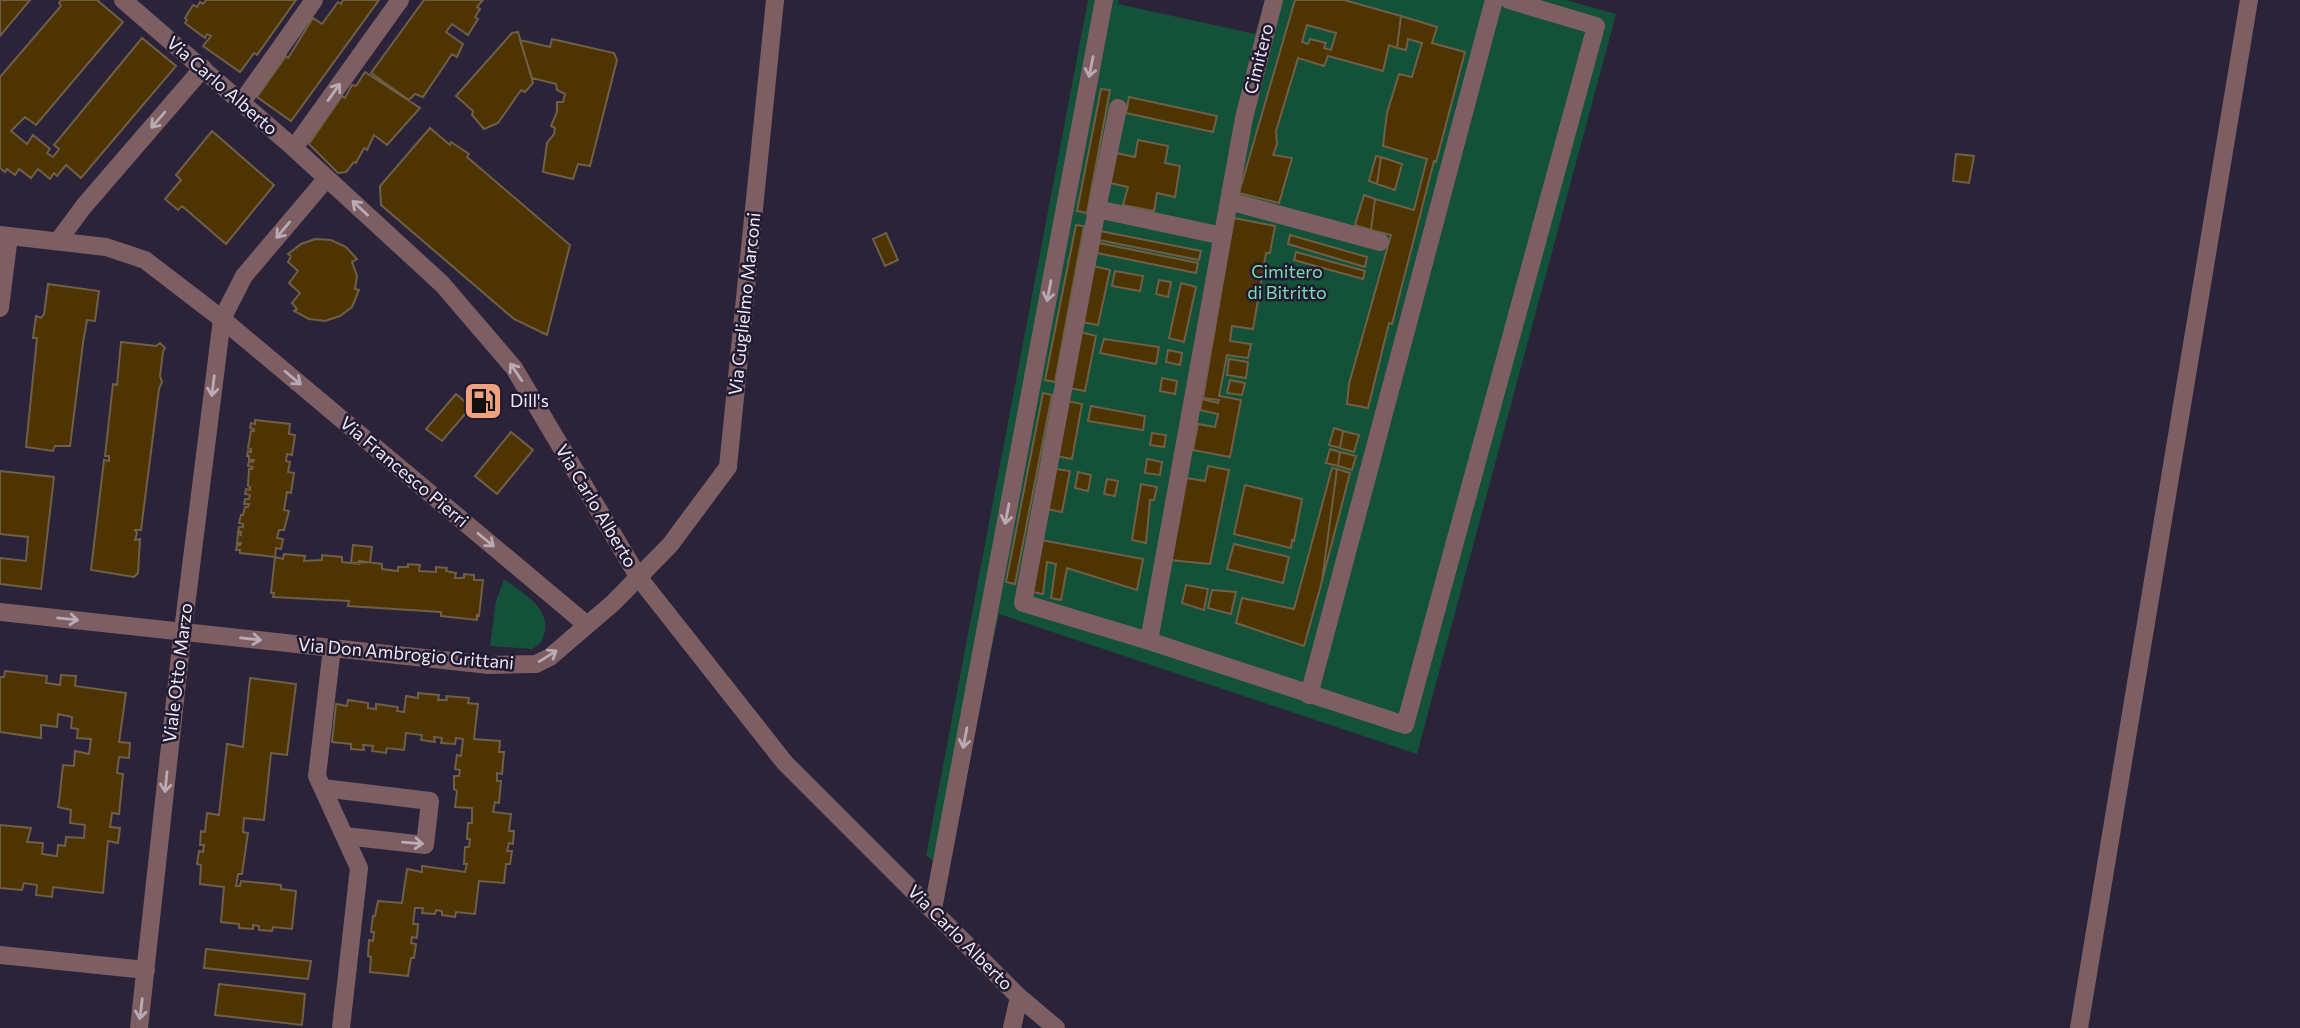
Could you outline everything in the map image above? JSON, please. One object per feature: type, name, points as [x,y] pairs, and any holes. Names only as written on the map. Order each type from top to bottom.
[{"type":"street","name":"Via Carlo Alberto","points":[[123,0],[294,148],[442,284],[514,368],[639,578],[785,763],[1019,997],[1056,1028]]},
{"type":"street","points":[[242,102],[314,0]]},
{"type":"street","points":[[294,148],[400,0]]},
{"type":"street","name":"Via Guglielmo Marconi","points":[[639,578],[670,545],[728,467],[775,0]]},
{"type":"street","points":[[933,909],[1104,0]]},
{"type":"street","name":"Cimitero","points":[[1149,641],[1244,118],[1274,0]]},
{"type":"street","points":[[1308,695],[1494,0]]},
{"type":"street","points":[[1118,107],[1023,603],[1149,641],[1405,725],[1596,26],[1510,0]]},
{"type":"street","points":[[2079,1028],[2249,0]]},
{"type":"street","points":[[58,241],[84,206],[203,68]]},
{"type":"street","name":"Viale Otto Marzo","points":[[139,1028],[183,632],[222,319],[244,276],[327,178]]},
{"type":"street","points":[[1229,201],[1380,242]]},
{"type":"street","points":[[1097,209],[1223,236]]},
{"type":"street","points":[[0,308],[4,235]]},
{"type":"street","name":"Via Francesco Pierri","points":[[4,235],[106,247],[145,260],[222,319],[587,625]]},
{"type":"street","name":"Via Don Ambrogio Grittani","points":[[0,612],[489,665],[536,664],[551,657],[639,578]]},
{"type":"street","points":[[332,648],[317,776],[359,868],[341,1028]]},
{"type":"street","points":[[323,788],[430,801],[425,845],[345,836]]},
{"type":"street","points":[[0,955],[146,970]]},
{"type":"street","points":[[1012,1028],[1019,997]]},
{"type":"green space","name":"Cimitero di Bitritto","points":[[1088,0],[1119,0],[1118,4],[1255,34],[1265,0],[1566,0],[1616,14],[1417,754],[999,614],[945,867],[926,856]]},
{"type":"green space","points":[[504,579],[532,600],[543,614],[545,631],[542,640],[532,649],[490,646],[496,601]]},
{"type":"building","points":[[0,0],[30,0],[0,36]]},
{"type":"building","points":[[61,0],[97,0],[123,22],[36,125],[25,117],[11,131],[27,144],[33,135],[50,149],[47,153],[53,157],[59,149],[54,145],[142,38],[176,66],[81,178],[66,165],[57,176],[54,173],[50,179],[38,169],[31,178],[19,169],[15,175],[0,168],[0,77],[61,6]]},
{"type":"building","points":[[206,0],[296,0],[257,55],[254,53],[240,72],[203,46],[211,36],[207,34],[205,38],[185,23],[193,5],[197,7],[200,2],[203,4]]},
{"type":"building","points":[[343,0],[379,0],[291,121],[257,97],[286,56],[288,58],[313,18],[322,24],[338,2],[341,4]]},
{"type":"building","points":[[424,0],[483,0],[477,7],[480,9],[475,17],[478,19],[468,35],[452,24],[446,32],[463,44],[457,57],[452,54],[423,97],[415,94],[409,100],[371,73]]},
{"type":"building","points":[[1295,0],[1344,0],[1401,16],[1397,48],[1389,45],[1383,71],[1328,56],[1324,66],[1298,58],[1276,131],[1277,144],[1273,155],[1292,158],[1279,203],[1239,193]],"holes":[[[1307,25],[1336,33],[1331,50],[1324,48],[1326,43],[1310,39],[1308,44],[1302,42]]]},
{"type":"building","points":[[1401,16],[1437,27],[1432,43],[1465,52],[1368,408],[1347,404],[1349,384],[1391,235],[1371,230],[1375,199],[1414,210],[1427,159],[1383,146],[1387,113],[1399,74],[1412,77],[1422,43],[1408,39],[1406,50],[1397,48]]},
{"type":"building","points":[[518,32],[533,83],[525,92],[521,90],[498,123],[484,129],[472,115],[473,111],[456,96],[512,33]]},
{"type":"building","points":[[552,39],[614,53],[617,60],[590,166],[578,164],[573,179],[543,172],[547,143],[554,134],[555,128],[551,126],[557,112],[557,102],[563,102],[565,94],[557,90],[556,84],[532,78],[520,40],[550,47]]},
{"type":"building","points":[[365,72],[420,108],[387,145],[374,135],[367,150],[364,148],[356,163],[346,172],[338,173],[309,144],[342,96],[345,98],[352,85],[356,86]]},
{"type":"building","points":[[1101,89],[1110,90],[1087,213],[1077,211]]},
{"type":"building","points":[[1129,97],[1217,116],[1213,132],[1126,113]]},
{"type":"building","points":[[430,128],[450,145],[451,142],[469,154],[467,157],[570,245],[547,335],[514,319],[381,205],[380,186]]},
{"type":"building","points":[[212,131],[274,185],[226,244],[182,206],[178,210],[165,199],[181,180],[176,175]]},
{"type":"building","points":[[1138,140],[1168,146],[1165,163],[1180,166],[1175,197],[1157,193],[1154,211],[1123,205],[1128,187],[1110,183],[1116,153],[1135,157]]},
{"type":"building","points":[[1956,154],[1974,156],[1969,183],[1953,181]]},
{"type":"building","points":[[1376,156],[1381,157],[1377,184],[1369,181]]},
{"type":"building","points":[[1381,157],[1402,164],[1395,190],[1377,184]]},
{"type":"building","points":[[1364,195],[1375,199],[1371,230],[1355,225]]},
{"type":"building","points":[[1234,218],[1275,226],[1270,253],[1266,253],[1253,329],[1232,326],[1230,341],[1251,344],[1248,358],[1227,355],[1219,396],[1241,400],[1230,457],[1193,450],[1198,424],[1215,427],[1218,414],[1200,410],[1202,399],[1218,403],[1219,400],[1203,398]]},
{"type":"building","points":[[1076,225],[1084,226],[1055,382],[1045,380]]},
{"type":"building","points":[[1100,231],[1201,251],[1199,260],[1099,240]]},
{"type":"building","points":[[886,233],[898,260],[885,266],[873,239]]},
{"type":"building","points":[[1290,235],[1367,257],[1365,267],[1288,244]]},
{"type":"building","points":[[315,239],[331,240],[346,247],[357,259],[352,262],[357,276],[355,289],[359,290],[352,307],[340,316],[325,321],[309,319],[294,311],[297,309],[292,303],[300,293],[289,283],[298,271],[288,262],[291,256],[288,254],[301,244]]},
{"type":"building","points":[[1099,243],[1198,263],[1196,273],[1097,253]]},
{"type":"building","points":[[1296,252],[1365,271],[1363,279],[1294,260]]},
{"type":"building","points":[[1093,266],[1110,270],[1098,325],[1082,322]]},
{"type":"building","points":[[1115,271],[1143,276],[1140,291],[1112,286]]},
{"type":"building","points":[[1159,280],[1171,282],[1168,297],[1156,294]]},
{"type":"building","points":[[1181,283],[1196,287],[1184,342],[1169,338]]},
{"type":"building","points":[[48,284],[99,291],[95,321],[87,320],[70,446],[55,446],[53,451],[26,447],[37,338],[33,338],[36,316],[41,318],[44,314]]},
{"type":"building","points":[[1080,332],[1096,336],[1085,391],[1069,388]]},
{"type":"building","points":[[1104,339],[1159,347],[1156,364],[1100,353]]},
{"type":"building","points":[[121,342],[156,346],[160,343],[165,348],[141,530],[135,530],[135,540],[140,539],[138,573],[134,577],[91,570],[104,460],[109,461],[109,456],[105,456]]},
{"type":"building","points":[[1168,350],[1182,353],[1180,365],[1166,362]]},
{"type":"building","points":[[1229,359],[1248,362],[1246,378],[1227,375]]},
{"type":"building","points":[[1162,378],[1177,381],[1175,394],[1160,391]]},
{"type":"building","points":[[1230,380],[1245,383],[1242,395],[1227,393]]},
{"type":"building","points":[[1043,393],[1052,395],[1015,584],[1006,582]]},
{"type":"building","points":[[456,394],[471,407],[442,441],[426,429]]},
{"type":"building","points":[[1067,401],[1082,404],[1072,459],[1057,456]]},
{"type":"building","points":[[1091,406],[1145,416],[1143,430],[1088,421]]},
{"type":"building","points":[[255,420],[290,424],[289,434],[295,435],[292,455],[287,454],[286,461],[290,462],[288,472],[294,473],[291,493],[287,492],[284,510],[289,511],[284,530],[279,530],[277,538],[283,539],[281,549],[276,548],[275,557],[240,553],[240,550],[236,550],[241,543],[237,543],[238,534],[241,535],[241,532],[238,532],[239,527],[243,527],[243,524],[239,523],[241,515],[249,504],[244,504],[250,495],[245,494],[246,489],[250,490],[249,469],[253,467],[248,466],[249,461],[254,460],[249,460],[247,456],[248,451],[251,452],[248,448],[251,431],[254,431],[250,428],[251,423],[255,424]]},
{"type":"building","points":[[1334,428],[1343,431],[1340,448],[1329,445]]},
{"type":"building","points":[[1343,431],[1359,435],[1354,452],[1340,448]]},
{"type":"building","points":[[511,432],[533,450],[497,494],[475,476]]},
{"type":"building","points":[[1152,433],[1166,435],[1164,447],[1150,445]]},
{"type":"building","points":[[1330,449],[1340,452],[1338,466],[1326,463]]},
{"type":"building","points":[[1340,452],[1356,456],[1352,470],[1338,466]]},
{"type":"building","points":[[1147,459],[1162,462],[1160,475],[1145,473]]},
{"type":"building","points":[[1208,466],[1229,470],[1210,564],[1170,560],[1186,478],[1205,481]]},
{"type":"building","points":[[1332,468],[1337,469],[1322,581],[1304,646],[1236,623],[1242,598],[1294,609]]},
{"type":"building","points":[[1056,469],[1070,471],[1062,512],[1047,509]]},
{"type":"building","points":[[1337,469],[1350,473],[1322,581]]},
{"type":"building","points":[[0,471],[54,477],[41,589],[0,584],[0,558],[26,561],[28,537],[0,534]]},
{"type":"building","points":[[1078,472],[1091,475],[1088,491],[1075,488]]},
{"type":"building","points":[[1107,479],[1118,481],[1115,496],[1104,494]]},
{"type":"building","points":[[1141,484],[1157,487],[1154,500],[1150,500],[1146,543],[1132,540]]},
{"type":"building","points":[[1245,485],[1302,499],[1291,548],[1234,534]]},
{"type":"building","points":[[1041,540],[1143,559],[1137,590],[1067,568],[1061,600],[1051,598],[1056,564],[1047,562],[1043,594],[1032,592]]},
{"type":"building","points":[[1234,544],[1289,557],[1283,583],[1227,569]]},
{"type":"building","points":[[353,545],[372,547],[370,562],[351,563]]},
{"type":"building","points":[[284,554],[305,556],[304,561],[322,560],[322,555],[342,557],[342,562],[382,564],[382,569],[398,571],[398,567],[408,567],[408,564],[420,565],[419,571],[436,572],[436,567],[447,568],[446,571],[456,573],[455,578],[464,578],[464,574],[474,575],[474,580],[483,580],[479,616],[477,615],[477,620],[441,616],[441,612],[348,606],[349,601],[273,597],[274,593],[271,593],[275,557],[283,559]]},
{"type":"building","points":[[1186,585],[1208,589],[1204,610],[1182,603]]},
{"type":"building","points":[[1212,590],[1236,592],[1231,614],[1208,608]]},
{"type":"building","points":[[5,671],[47,676],[46,683],[60,685],[61,675],[76,676],[75,686],[126,693],[119,742],[130,743],[129,758],[119,757],[117,773],[123,774],[119,814],[112,813],[110,827],[120,828],[118,843],[108,841],[103,893],[53,887],[52,897],[36,895],[37,885],[24,883],[22,890],[0,888],[0,825],[31,828],[27,842],[43,843],[42,854],[57,856],[58,845],[65,846],[66,837],[84,838],[85,825],[70,823],[71,810],[58,807],[63,765],[74,766],[75,751],[89,754],[91,739],[77,738],[78,729],[71,728],[72,717],[58,714],[57,727],[41,725],[41,738],[0,732],[0,677],[4,677]]},
{"type":"building","points":[[250,678],[296,684],[287,755],[271,753],[264,820],[244,818],[243,832],[248,833],[242,874],[238,874],[236,886],[240,886],[241,881],[281,885],[281,889],[296,891],[292,929],[273,927],[272,931],[259,930],[259,926],[253,925],[253,929],[239,928],[239,924],[221,922],[224,887],[200,884],[201,865],[197,864],[199,851],[203,852],[204,845],[200,845],[201,831],[205,832],[207,813],[219,815],[227,744],[243,747]]},
{"type":"building","points":[[418,693],[439,695],[438,700],[447,700],[446,696],[469,698],[468,703],[478,704],[474,739],[500,741],[499,752],[504,752],[502,774],[497,773],[497,781],[501,781],[499,803],[495,802],[493,812],[511,814],[509,831],[514,831],[513,844],[509,843],[507,851],[512,851],[510,864],[506,864],[504,883],[479,881],[475,914],[456,912],[455,917],[442,915],[442,911],[436,910],[435,914],[422,913],[423,908],[415,908],[413,924],[418,924],[417,938],[412,937],[411,943],[416,944],[408,976],[370,972],[371,957],[368,956],[369,940],[373,941],[373,916],[378,901],[402,903],[407,869],[422,872],[422,866],[465,872],[465,847],[469,847],[468,823],[472,823],[472,808],[455,807],[457,791],[454,789],[454,776],[459,776],[460,770],[455,769],[457,755],[461,756],[463,739],[456,738],[455,744],[441,743],[442,738],[434,737],[435,742],[421,740],[422,735],[406,733],[404,750],[387,748],[386,753],[372,751],[373,746],[363,745],[364,750],[351,749],[351,744],[332,742],[336,704],[347,706],[348,700],[368,703],[368,708],[376,709],[376,704],[398,707],[397,711],[404,712],[406,696],[418,698]]},
{"type":"building","points":[[206,949],[311,961],[308,979],[204,968]]},
{"type":"building","points":[[219,984],[305,994],[302,1025],[215,1015]]},
{"type":"place","name":"Dill's","points":[[483,401]]}]
